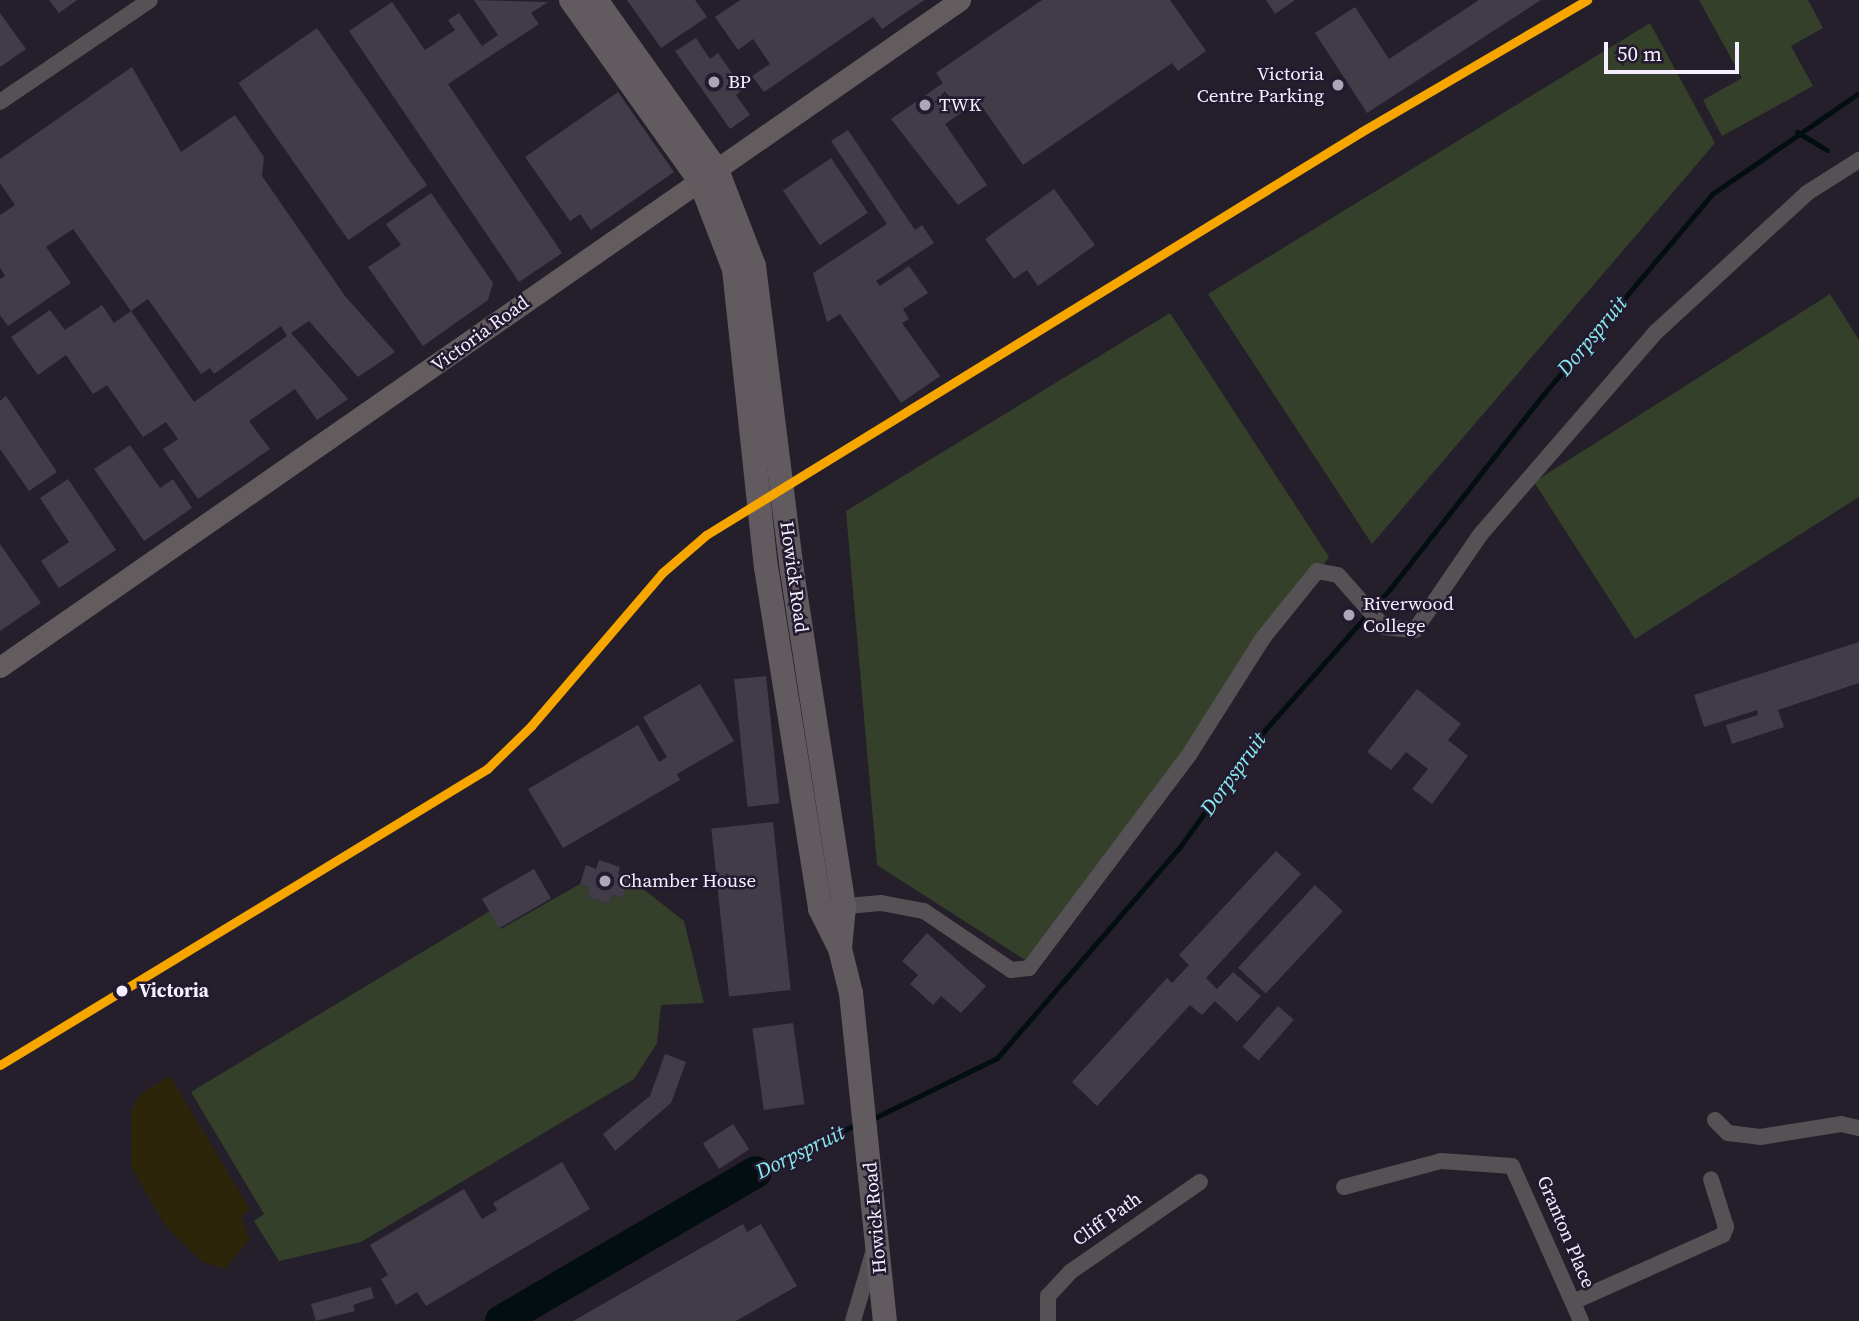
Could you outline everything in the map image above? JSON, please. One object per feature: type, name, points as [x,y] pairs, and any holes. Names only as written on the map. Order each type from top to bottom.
[{"type":"main road","points":[[571,0],[709,176]]},
{"type":"main road","points":[[596,0],[709,176]]},
{"type":"main road","name":"Victoria Road","points":[[0,667],[960,0]]},
{"type":"main road","name":"Howick Road","points":[[709,176],[754,265],[766,567],[858,1054],[885,1321]]},
{"type":"main road","name":"Howick Road","points":[[762,420],[793,571],[832,907]]},
{"type":"street","points":[[0,102],[150,0]]},
{"type":"street","points":[[832,907],[881,902],[923,911],[1011,970],[1029,968],[1189,755],[1263,638],[1317,571],[1333,571],[1357,601],[1384,627],[1415,630],[1480,535],[1656,332],[1807,193],[1859,160]]},
{"type":"street","points":[[1715,1119],[1728,1133],[1760,1137],[1841,1124],[1859,1128]]},
{"type":"street","name":"Granton Place","points":[[1343,1187],[1441,1161],[1512,1166],[1581,1321]]},
{"type":"street","points":[[1573,1302],[1723,1235],[1726,1227],[1711,1179]]},
{"type":"street","name":"Cliff Path","points":[[1048,1321],[1047,1300],[1089,1256],[1199,1182]]},
{"type":"street","points":[[853,1321],[877,1238]]},
{"type":"green space","points":[[1699,0],[1808,0],[1823,28],[1791,46],[1813,86],[1722,136],[1703,100],[1742,78]]},
{"type":"green space","points":[[1650,23],[1715,143],[1372,544],[1208,294]]},
{"type":"green space","points":[[1830,294],[1859,340],[1859,497],[1635,639],[1534,482]]},
{"type":"green space","points":[[1170,313],[1329,557],[1025,960],[877,865],[846,511]]},
{"type":"green space","points":[[629,878],[684,921],[704,1003],[661,1005],[657,1043],[634,1079],[361,1242],[279,1261],[254,1221],[264,1214],[191,1092],[490,911],[501,929],[580,884],[590,888],[587,897],[609,904],[612,895],[623,898]]},
{"type":"sand","points":[[170,1076],[250,1209],[241,1217],[250,1239],[225,1269],[201,1261],[166,1227],[131,1166],[131,1111],[139,1095]]},
{"type":"building","points":[[49,0],[77,0],[59,13]]},
{"type":"building","points":[[474,0],[548,2],[531,13],[539,24],[448,84],[562,253],[519,282],[349,31],[392,2],[425,50],[455,30],[448,20],[459,13],[482,46],[498,35]]},
{"type":"building","points":[[627,0],[695,0],[707,17],[661,48]]},
{"type":"building","points":[[740,0],[924,0],[882,29],[873,17],[764,92],[752,76],[770,64],[753,39],[738,50],[715,17]]},
{"type":"building","points":[[1042,0],[1170,0],[1206,51],[1178,71],[1172,63],[1023,165],[978,101],[945,124],[987,185],[958,205],[891,119],[943,83],[936,73]]},
{"type":"building","points":[[1266,0],[1295,0],[1275,14]]},
{"type":"building","points":[[1479,0],[1541,0],[1367,113],[1315,33],[1355,7],[1389,59]]},
{"type":"building","points":[[0,13],[26,49],[0,67]]},
{"type":"building","points":[[317,28],[427,185],[348,240],[238,83]]},
{"type":"building","points":[[696,38],[710,59],[718,53],[743,89],[736,95],[750,115],[730,129],[675,51]]},
{"type":"building","points":[[132,67],[181,152],[235,115],[264,157],[262,176],[345,296],[395,352],[358,377],[309,321],[291,333],[348,399],[317,420],[295,389],[249,421],[270,449],[198,499],[163,449],[178,439],[166,422],[143,437],[107,385],[93,394],[66,355],[38,375],[11,337],[50,310],[65,330],[102,305],[114,323],[131,311],[73,229],[46,247],[71,283],[8,326],[0,315],[0,279],[5,276],[0,268],[0,215],[15,205],[0,183],[0,159]],"holes":[[[148,299],[201,374],[210,368],[214,374],[281,326],[287,336],[194,402],[131,311]]]},
{"type":"building","points":[[618,92],[674,172],[591,230],[580,214],[570,221],[525,157]]},
{"type":"building","points":[[848,130],[915,230],[922,225],[934,243],[876,281],[880,286],[909,266],[928,293],[903,309],[909,319],[902,323],[940,376],[901,403],[840,314],[827,322],[813,273],[887,224],[831,141]]},
{"type":"building","points":[[831,158],[868,213],[820,245],[783,190]]},
{"type":"building","points":[[1054,189],[1095,245],[1038,286],[1027,270],[1014,279],[985,239]]},
{"type":"building","points":[[431,193],[493,283],[488,300],[423,346],[368,267],[401,245],[386,224]]},
{"type":"building","points":[[6,396],[57,472],[29,491],[0,449],[0,401]]},
{"type":"building","points":[[130,445],[160,488],[173,479],[192,508],[144,541],[94,469]]},
{"type":"building","points":[[68,479],[116,550],[59,588],[41,561],[69,542],[40,498]]},
{"type":"building","points":[[0,544],[41,603],[0,631]]},
{"type":"building","points":[[1859,642],[1859,683],[1778,710],[1784,727],[1732,744],[1726,725],[1758,715],[1757,710],[1704,727],[1694,695]]},
{"type":"building","points":[[766,676],[779,803],[748,807],[734,679]]},
{"type":"building","points":[[700,684],[734,741],[677,774],[680,780],[563,848],[528,789],[638,725],[659,762],[667,757],[643,717]]},
{"type":"building","points":[[1417,689],[1461,724],[1448,740],[1468,756],[1432,804],[1412,789],[1428,769],[1406,752],[1391,770],[1367,752]]},
{"type":"building","points":[[773,822],[791,990],[729,997],[711,828]]},
{"type":"building","points":[[1276,851],[1301,874],[1206,978],[1217,989],[1233,972],[1261,996],[1237,1022],[1215,1001],[1202,1015],[1190,1005],[1097,1106],[1072,1082],[1167,978],[1172,983],[1189,965],[1179,955]]},
{"type":"building","name":"Chamber House","points":[[599,860],[620,867],[618,874],[629,878],[623,898],[612,895],[609,904],[587,897],[590,888],[580,884],[586,865],[596,869]]},
{"type":"building","points":[[534,869],[551,898],[499,928],[482,899]]},
{"type":"building","points":[[1315,885],[1343,911],[1266,994],[1238,968]]},
{"type":"building","points":[[927,933],[986,986],[961,1013],[941,996],[933,1005],[910,984],[918,975],[902,961]]},
{"type":"building","points":[[1278,1006],[1294,1020],[1258,1061],[1243,1047]]},
{"type":"building","points":[[793,1023],[804,1104],[764,1110],[752,1029]]},
{"type":"building","points":[[665,1054],[686,1062],[671,1103],[615,1151],[603,1134],[650,1096]]},
{"type":"building","points":[[733,1124],[749,1149],[719,1169],[703,1144]]},
{"type":"building","points":[[562,1162],[590,1209],[426,1306],[417,1292],[396,1305],[381,1279],[388,1275],[370,1245],[464,1189],[482,1219],[497,1210],[493,1203]]},
{"type":"building","points":[[743,1224],[747,1232],[761,1224],[797,1286],[736,1321],[573,1321]]},
{"type":"building","points":[[371,1287],[374,1298],[353,1305],[355,1311],[316,1321],[311,1304]]},
{"type":"waterway","name":"Dorpspruit","points":[[870,1120],[997,1058],[1179,848],[1263,732],[1390,589],[1542,396],[1712,194],[1859,93]]},
{"type":"waterway","points":[[1797,132],[1827,150]]},
{"type":"waterway","name":"Dorpspruit","points":[[756,1172],[857,1124]]},
{"type":"waterway","name":"Dorpspruit","points":[[501,1321],[756,1172]]},
{"type":"transit line","points":[[0,1065],[487,769],[531,726],[662,573],[706,535],[1361,132],[1587,0]]},
{"type":"place","name":"BP","points":[[714,82]]},
{"type":"place","name":"Victoria Centre Parking","points":[[1338,85]]},
{"type":"place","name":"TWK","points":[[925,105]]},
{"type":"place","name":"Riverwood College","points":[[1349,615]]},
{"type":"place","name":"Chamber House","points":[[605,881]]},
{"type":"place","name":"Victoria","points":[[122,991]]}]
